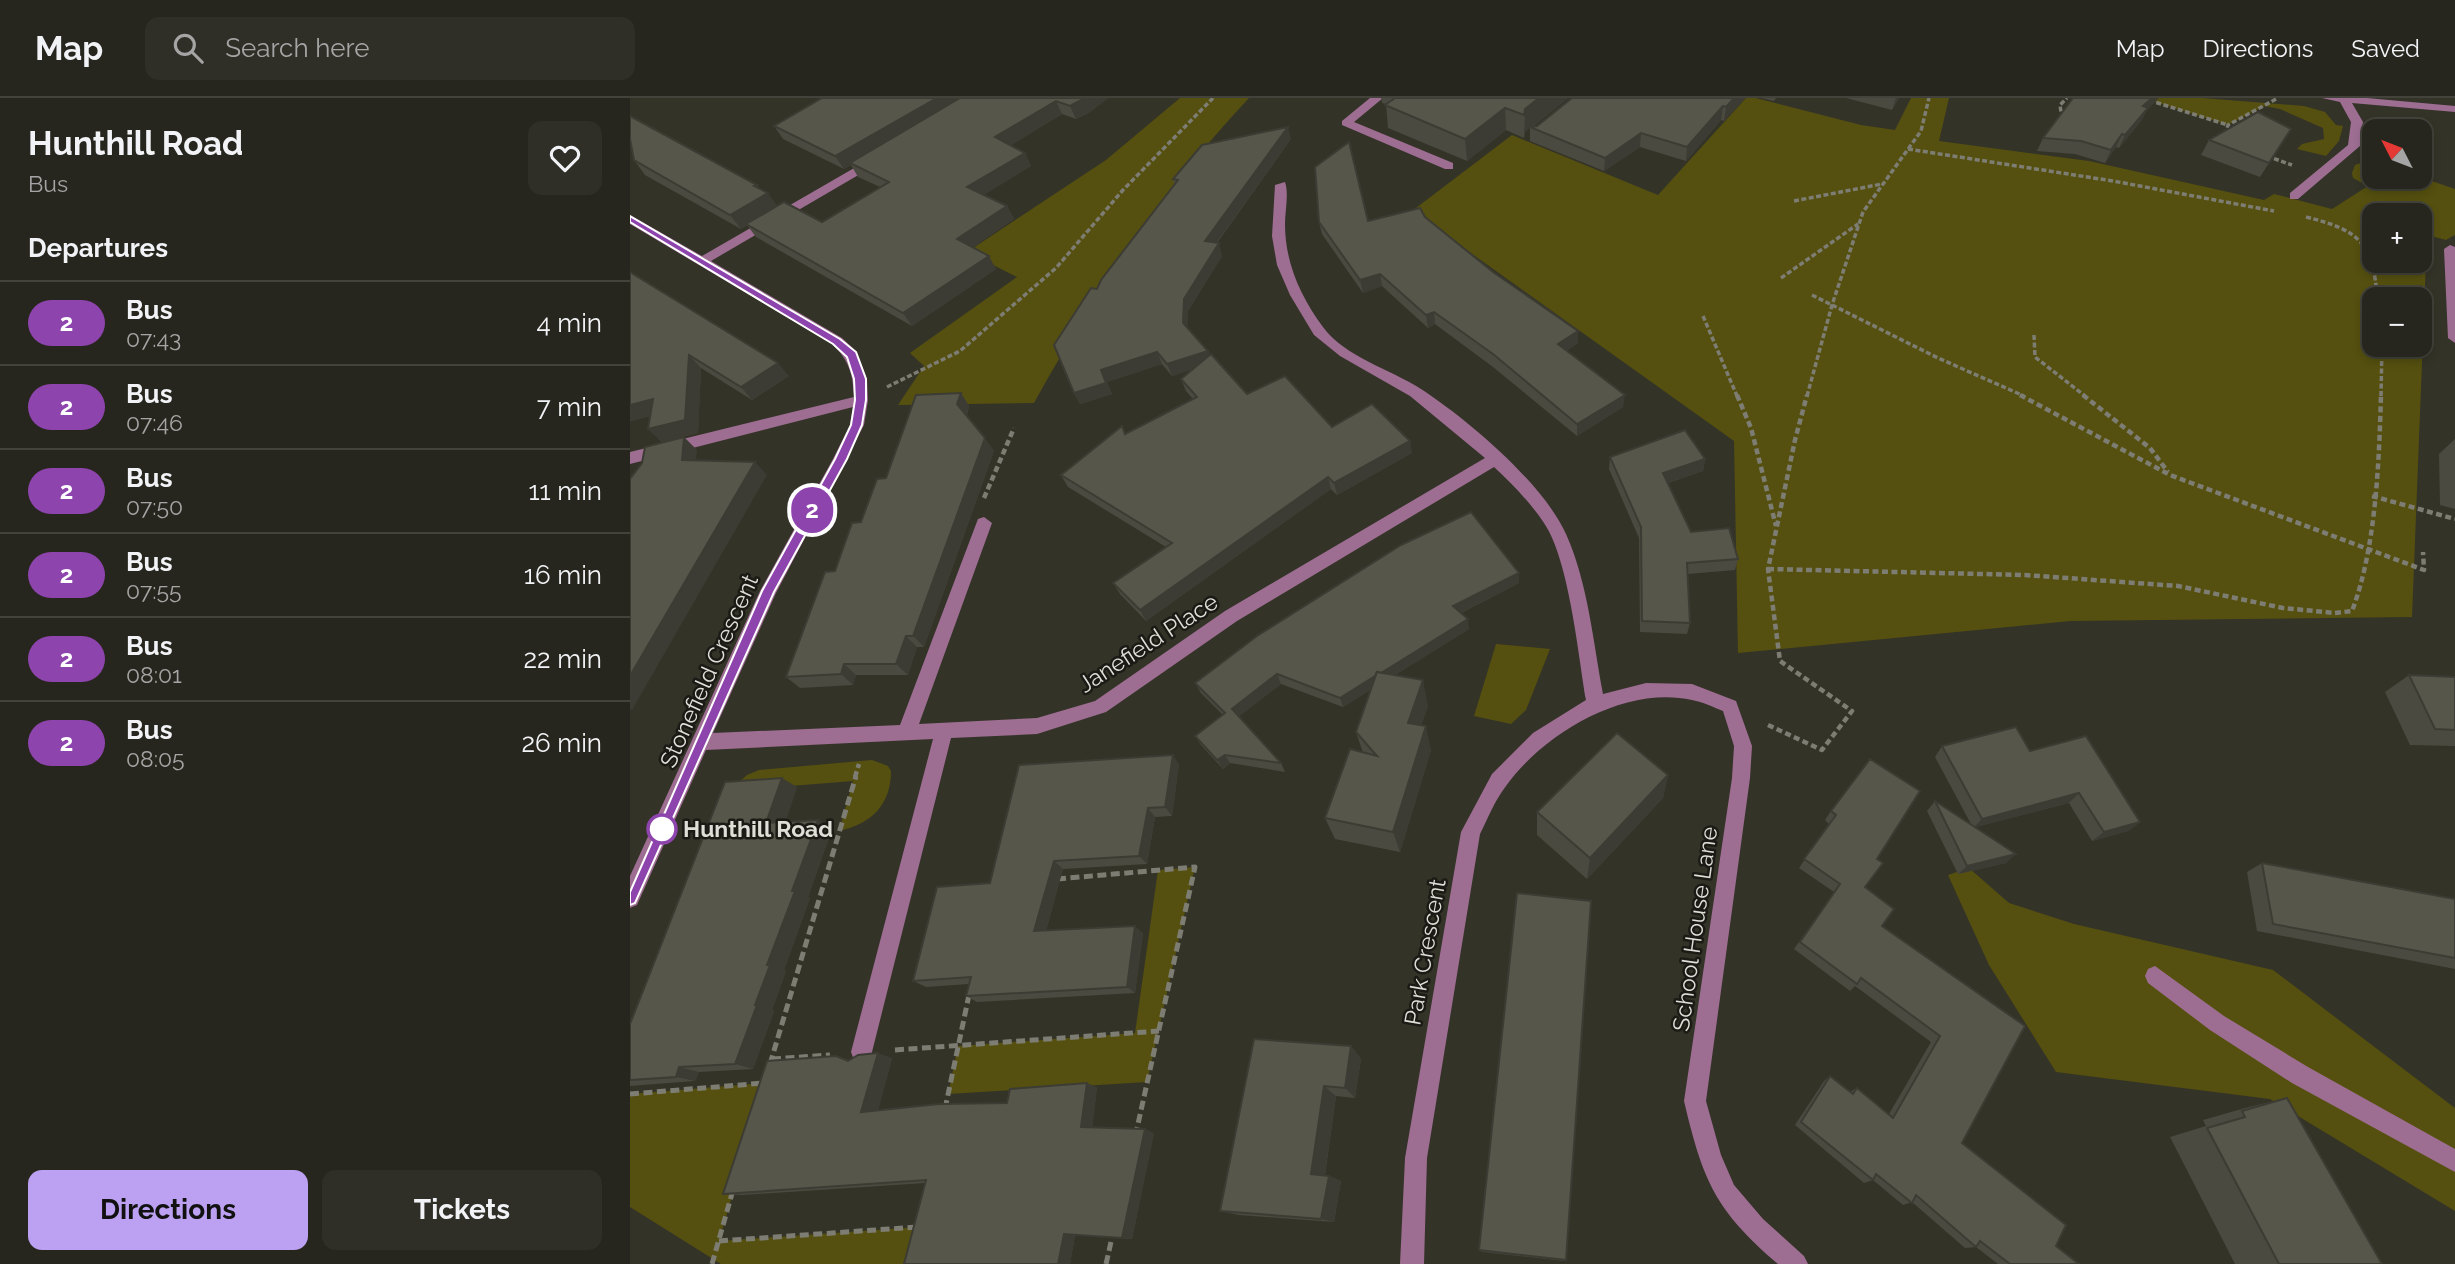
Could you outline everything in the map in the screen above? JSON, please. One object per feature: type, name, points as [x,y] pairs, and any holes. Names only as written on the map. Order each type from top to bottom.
[{"type":"street","points":[[1377,98],[1346,123],[1449,166]]},
{"type":"street","points":[[2329,98],[2455,109]]},
{"type":"street","points":[[2294,196],[2354,146],[2357,122],[2344,99]]},
{"type":"street","points":[[700,262],[887,153]]},
{"type":"street","points":[[1280,185],[1276,227],[1282,261],[1293,290],[1322,336],[1367,366],[1414,392],[1494,459],[1551,521],[1567,560],[1596,703],[1646,691],[1658,691],[1692,692],[1730,706]]},
{"type":"street","name":"Stonefield Crescent","points":[[630,219],[836,341],[852,355],[860,379],[861,400],[857,425],[768,591],[630,898]]},
{"type":"street","points":[[2451,249],[2455,338]]},
{"type":"street","points":[[630,458],[861,400]]},
{"type":"street","name":"Janefield Place","points":[[701,742],[1037,726],[1100,707],[1231,616],[1494,459]]},
{"type":"street","points":[[907,731],[984,523]]},
{"type":"street","name":"Park Crescent","points":[[1412,1264],[1416,1158],[1471,832],[1499,780],[1539,739],[1596,703]]},
{"type":"street","name":"School House Lane","points":[[1730,706],[1742,746],[1741,778],[1695,1101],[1709,1152],[1731,1201],[1766,1238],[1796,1264]]},
{"type":"street","points":[[862,1052],[944,731]]},
{"type":"street","points":[[2155,976],[2229,1031],[2311,1081],[2455,1161]]},
{"type":"path","points":[[861,400],[960,351],[1056,268],[1123,190],[1213,98]]},
{"type":"path","points":[[1730,706],[1822,750],[1852,711],[1780,661],[1768,569],[1795,440],[1832,305],[1863,212],[1921,131],[1929,98]]},
{"type":"path","points":[[2064,126],[2060,106],[2067,98]]},
{"type":"path","points":[[2142,98],[2228,125]]},
{"type":"path","points":[[2224,139],[2228,125],[2278,98]]},
{"type":"path","points":[[1908,149],[2113,181],[2275,211]]},
{"type":"path","points":[[2259,153],[2319,176]]},
{"type":"path","points":[[1794,201],[1883,184]]},
{"type":"path","points":[[2302,216],[2344,231],[2361,243],[2372,257],[2376,287]]},
{"type":"path","points":[[1781,278],[1859,224]]},
{"type":"path","points":[[1812,295],[2045,406],[2170,475],[2424,570],[2423,552]]},
{"type":"path","points":[[1703,316],[1751,428],[1776,528]]},
{"type":"path","points":[[2034,335],[2035,357],[2150,448],[2170,475]]},
{"type":"path","points":[[1768,569],[2025,575],[2178,586],[2283,608],[2336,613],[2352,611],[2364,580],[2379,453],[2382,357]]},
{"type":"path","points":[[984,523],[972,524],[1014,428]]},
{"type":"path","points":[[2372,496],[2455,519]]},
{"type":"path","points":[[761,1096],[868,733]]},
{"type":"path","points":[[1048,880],[1195,867],[1133,1147]]},
{"type":"path","points":[[942,1120],[970,992]]},
{"type":"path","points":[[772,1059],[1158,1031]]},
{"type":"path","points":[[630,1094],[765,1083]]},
{"type":"path","points":[[712,1264],[734,1188]]},
{"type":"path","points":[[916,1239],[922,1214]]},
{"type":"path","points":[[1107,1264],[1115,1225]]},
{"type":"path","points":[[719,1241],[919,1227]]},
{"type":"shaded area","points":[[1180,98],[1249,98],[1188,168],[1132,244],[1081,322],[1034,403],[898,405],[924,366],[910,353],[1017,277],[967,252],[1106,160]]},
{"type":"shaded area","points":[[1746,98],[1756,98],[1861,125],[1895,130],[1911,98],[1949,98],[1939,141],[2089,161],[2264,200],[2274,194],[2332,209],[2363,189],[2432,189],[2432,181],[2455,189],[2455,235],[2446,240],[2432,236],[2432,203],[2362,203],[2362,273],[2426,273],[2425,287],[2362,287],[2362,357],[2422,357],[2412,617],[2070,621],[1738,653],[1734,441],[1412,211],[1512,135],[1658,195]]},
{"type":"shaded area","points":[[2142,98],[2202,98],[2304,106],[2325,112],[2336,125],[2343,126],[2339,141],[2326,156],[2297,149],[2302,144],[2324,139],[2323,128],[2280,109],[2264,106],[2228,125]]},
{"type":"shaded area","points":[[2362,162],[2362,183],[2353,178],[2355,165]]},
{"type":"shaded area","points":[[1496,644],[1550,649],[1526,710],[1511,724],[1474,716]]},
{"type":"shaded area","points":[[872,760],[888,766],[891,771],[883,803],[870,818],[839,831],[853,781],[729,791],[747,775],[759,770]]},
{"type":"shaded area","points":[[1195,867],[1147,1082],[948,1094],[958,1046],[1135,1033],[1158,870]]},
{"type":"shaded area","points":[[1969,868],[2009,903],[2074,924],[2273,970],[2455,1108],[2455,1211],[2270,1099],[2056,1072],[1989,965],[1948,875]]},
{"type":"shaded area","points":[[765,1083],[719,1241],[919,1227],[911,1264],[721,1264],[630,1207],[630,1094]]},
{"type":"building","points":[[822,98],[937,98],[835,156],[774,126]]},
{"type":"building","points":[[960,98],[1085,98],[1070,106],[1056,101],[995,137],[1025,153],[967,187],[1007,206],[957,239],[989,256],[903,313],[746,224],[784,202],[822,222],[889,182],[850,163]]},
{"type":"building","points":[[1395,98],[1539,98],[1525,109],[1524,115],[1505,108],[1465,139],[1385,105]]},
{"type":"building","points":[[1572,98],[1734,98],[1726,107],[1723,106],[1687,147],[1641,133],[1605,158],[1530,127],[1537,126]]},
{"type":"building","points":[[2073,98],[2152,98],[2143,106],[2148,108],[2125,135],[2122,134],[2111,150],[2081,141],[2043,138]]},
{"type":"building","points":[[2258,112],[2291,129],[2269,163],[2209,140]]},
{"type":"building","points":[[630,116],[768,193],[730,215],[634,160]]},
{"type":"building","points":[[1288,127],[1205,241],[1219,243],[1184,299],[1183,323],[1208,351],[1167,364],[1157,352],[1101,370],[1106,383],[1074,393],[1054,345],[1091,288],[1097,289],[1101,280],[1178,180],[1173,179],[1202,145]]},
{"type":"building","points":[[1349,142],[1368,221],[1420,208],[1425,217],[1493,272],[1578,331],[1558,344],[1625,395],[1577,424],[1493,354],[1434,312],[1426,315],[1380,274],[1360,280],[1319,222],[1315,167]]},
{"type":"building","points":[[630,272],[778,363],[741,387],[689,355],[685,420],[648,429],[653,399],[630,405]]},
{"type":"building","points":[[1211,354],[1247,394],[1285,376],[1332,427],[1372,404],[1410,441],[1334,483],[1328,477],[1140,610],[1113,583],[1172,543],[1061,475],[1122,426],[1125,434],[1197,397],[1181,379]]},
{"type":"building","points":[[961,393],[957,404],[985,438],[913,636],[906,636],[896,664],[844,664],[841,674],[786,677],[825,572],[835,571],[852,523],[861,522],[877,479],[886,478],[916,395]]},
{"type":"building","points":[[1685,430],[1705,459],[1663,473],[1691,532],[1729,528],[1738,559],[1687,563],[1690,623],[1642,621],[1641,527],[1610,457]]},
{"type":"building","points":[[684,437],[682,460],[755,462],[630,676],[630,479],[642,463],[645,447]]},
{"type":"building","points":[[1471,512],[1519,573],[1453,606],[1468,619],[1381,673],[1377,672],[1375,676],[1340,698],[1277,674],[1232,709],[1281,763],[1225,755],[1217,760],[1195,736],[1225,713],[1195,683],[1257,636],[1401,545]]},
{"type":"building","points":[[1377,672],[1423,680],[1408,723],[1426,726],[1393,832],[1325,818],[1350,749],[1377,756],[1356,732]]},
{"type":"building","points":[[2409,675],[2455,677],[2455,730],[2435,729]]},
{"type":"building","points":[[2016,727],[2030,751],[2086,736],[2140,822],[2104,832],[2079,793],[1982,819],[1942,746]]},
{"type":"building","points":[[1617,733],[1668,775],[1590,858],[1537,812]]},
{"type":"building","points":[[1173,755],[1165,807],[1148,808],[1139,856],[1054,861],[1034,931],[1135,926],[1127,987],[966,996],[971,977],[913,981],[937,887],[990,883],[1019,765]]},
{"type":"building","points":[[1870,759],[1920,791],[1877,859],[1883,863],[1865,887],[1894,909],[1882,926],[2025,1026],[1962,1143],[2066,1225],[2056,1246],[2079,1264],[2010,1264],[1980,1241],[1976,1247],[1916,1195],[1912,1203],[1876,1174],[1873,1180],[1801,1122],[1830,1076],[1853,1094],[1857,1088],[1893,1118],[1940,1036],[1861,978],[1857,984],[1800,942],[1840,884],[1804,859],[1836,815],[1831,811]]},
{"type":"building","points":[[782,778],[766,823],[818,820],[735,1064],[679,1067],[676,1077],[630,1080],[630,1024],[725,782]]},
{"type":"building","points":[[1935,801],[2016,854],[1967,866]]},
{"type":"building","points":[[2262,863],[2455,899],[2455,958],[2273,924]]},
{"type":"building","points":[[1517,893],[1591,901],[1566,1260],[1479,1250]]},
{"type":"building","points":[[1254,1039],[1351,1046],[1345,1088],[1324,1086],[1311,1174],[1329,1176],[1321,1219],[1220,1211]]},
{"type":"building","points":[[878,1053],[861,1112],[939,1104],[1007,1103],[1010,1089],[1087,1083],[1081,1127],[1145,1129],[1122,1238],[1064,1234],[1058,1264],[904,1264],[926,1180],[723,1194],[767,1061],[836,1056],[848,1061],[858,1055]]},
{"type":"building","points":[[2287,1098],[2382,1264],[2279,1264],[2207,1128],[2245,1117],[2242,1111]]},
{"type":"bus line","name":"2","points":[[630,219],[836,341],[852,355],[860,379],[861,400],[857,425],[768,591],[630,898]]},
{"type":"place","name":"Hunthill Road","points":[[662,829]]}]
